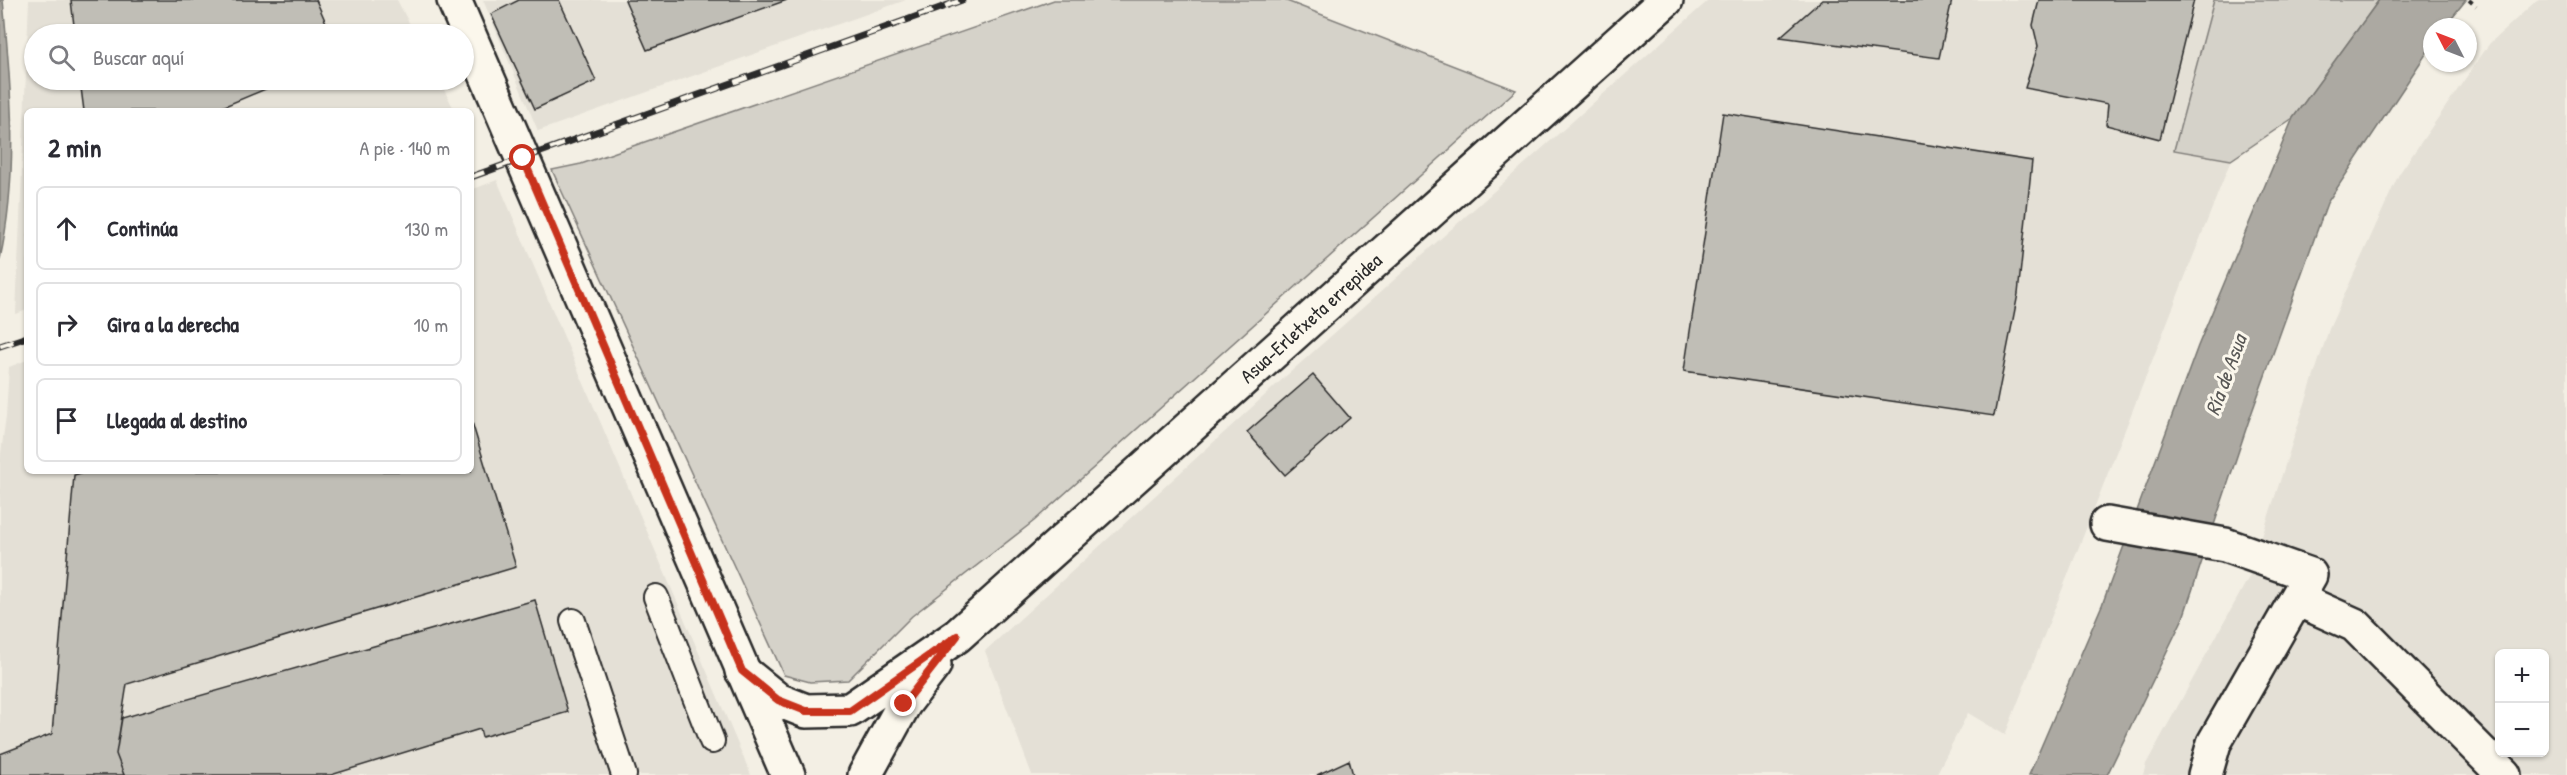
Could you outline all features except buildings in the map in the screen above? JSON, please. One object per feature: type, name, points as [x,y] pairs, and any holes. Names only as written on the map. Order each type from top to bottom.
[{"type":"street","points":[[454,0],[464,24]]},
{"type":"street","name":"Asua-Erletxeta errepidea","points":[[957,636],[1666,0]]},
{"type":"street","points":[[474,47],[788,775]]},
{"type":"street","points":[[2107,524],[2225,545],[2310,575],[2214,743],[2205,775]]},
{"type":"street","points":[[2297,599],[2355,625],[2504,775]]},
{"type":"street","points":[[742,671],[778,700],[806,711],[850,711],[957,636]]},
{"type":"street","points":[[865,775],[904,704],[957,636]]},
{"type":"lane","points":[[656,597],[712,741]]},
{"type":"lane","points":[[573,621],[624,775]]},
{"type":"path","points":[[2469,0],[2476,6]]},
{"type":"shaded area","points":[[29,0],[397,0],[410,24],[28,24]]},
{"type":"shaded area","points":[[483,0],[906,0],[538,131]]},
{"type":"shaded area","points":[[1054,0],[1284,0],[1516,90],[1034,521],[912,616],[848,680],[810,682],[784,675],[552,170],[581,164]]},
{"type":"shaded area","points":[[1709,0],[2214,0],[2174,150],[2231,160],[2005,735],[1968,713],[1936,775],[1032,775],[985,651],[1286,376]]},
{"type":"shaded area","points":[[2214,0],[2379,0],[2293,118],[2231,160],[2174,150]]},
{"type":"shaded area","points":[[2537,0],[2567,0],[2567,775],[2143,775],[2146,764],[2249,577],[2329,329],[2399,174],[2470,72],[2477,72],[2477,62],[2490,43]]},
{"type":"shaded area","points":[[25,90],[444,90],[453,108],[25,108]]},
{"type":"shaded area","points":[[24,121],[24,311],[16,314]]},
{"type":"shaded area","points":[[497,180],[751,775],[0,775],[0,460],[9,367],[24,361],[24,474],[474,474],[474,189]]},
{"type":"water","points":[[0,0],[3,0],[12,130],[10,194],[0,259]]},
{"type":"water","name":"Ría de Asua","points":[[2379,0],[2466,0],[2451,18],[2423,18],[2423,59],[2327,203],[2248,423],[2183,618],[2107,775],[2029,775],[2102,605],[2198,346],[2293,118]]},
{"type":"railway","points":[[474,176],[962,0]]},
{"type":"railway","points":[[0,346],[24,338]]},
{"type":"route","points":[[523,158],[742,671],[778,700],[806,711],[850,711],[957,636],[904,704]]}]
